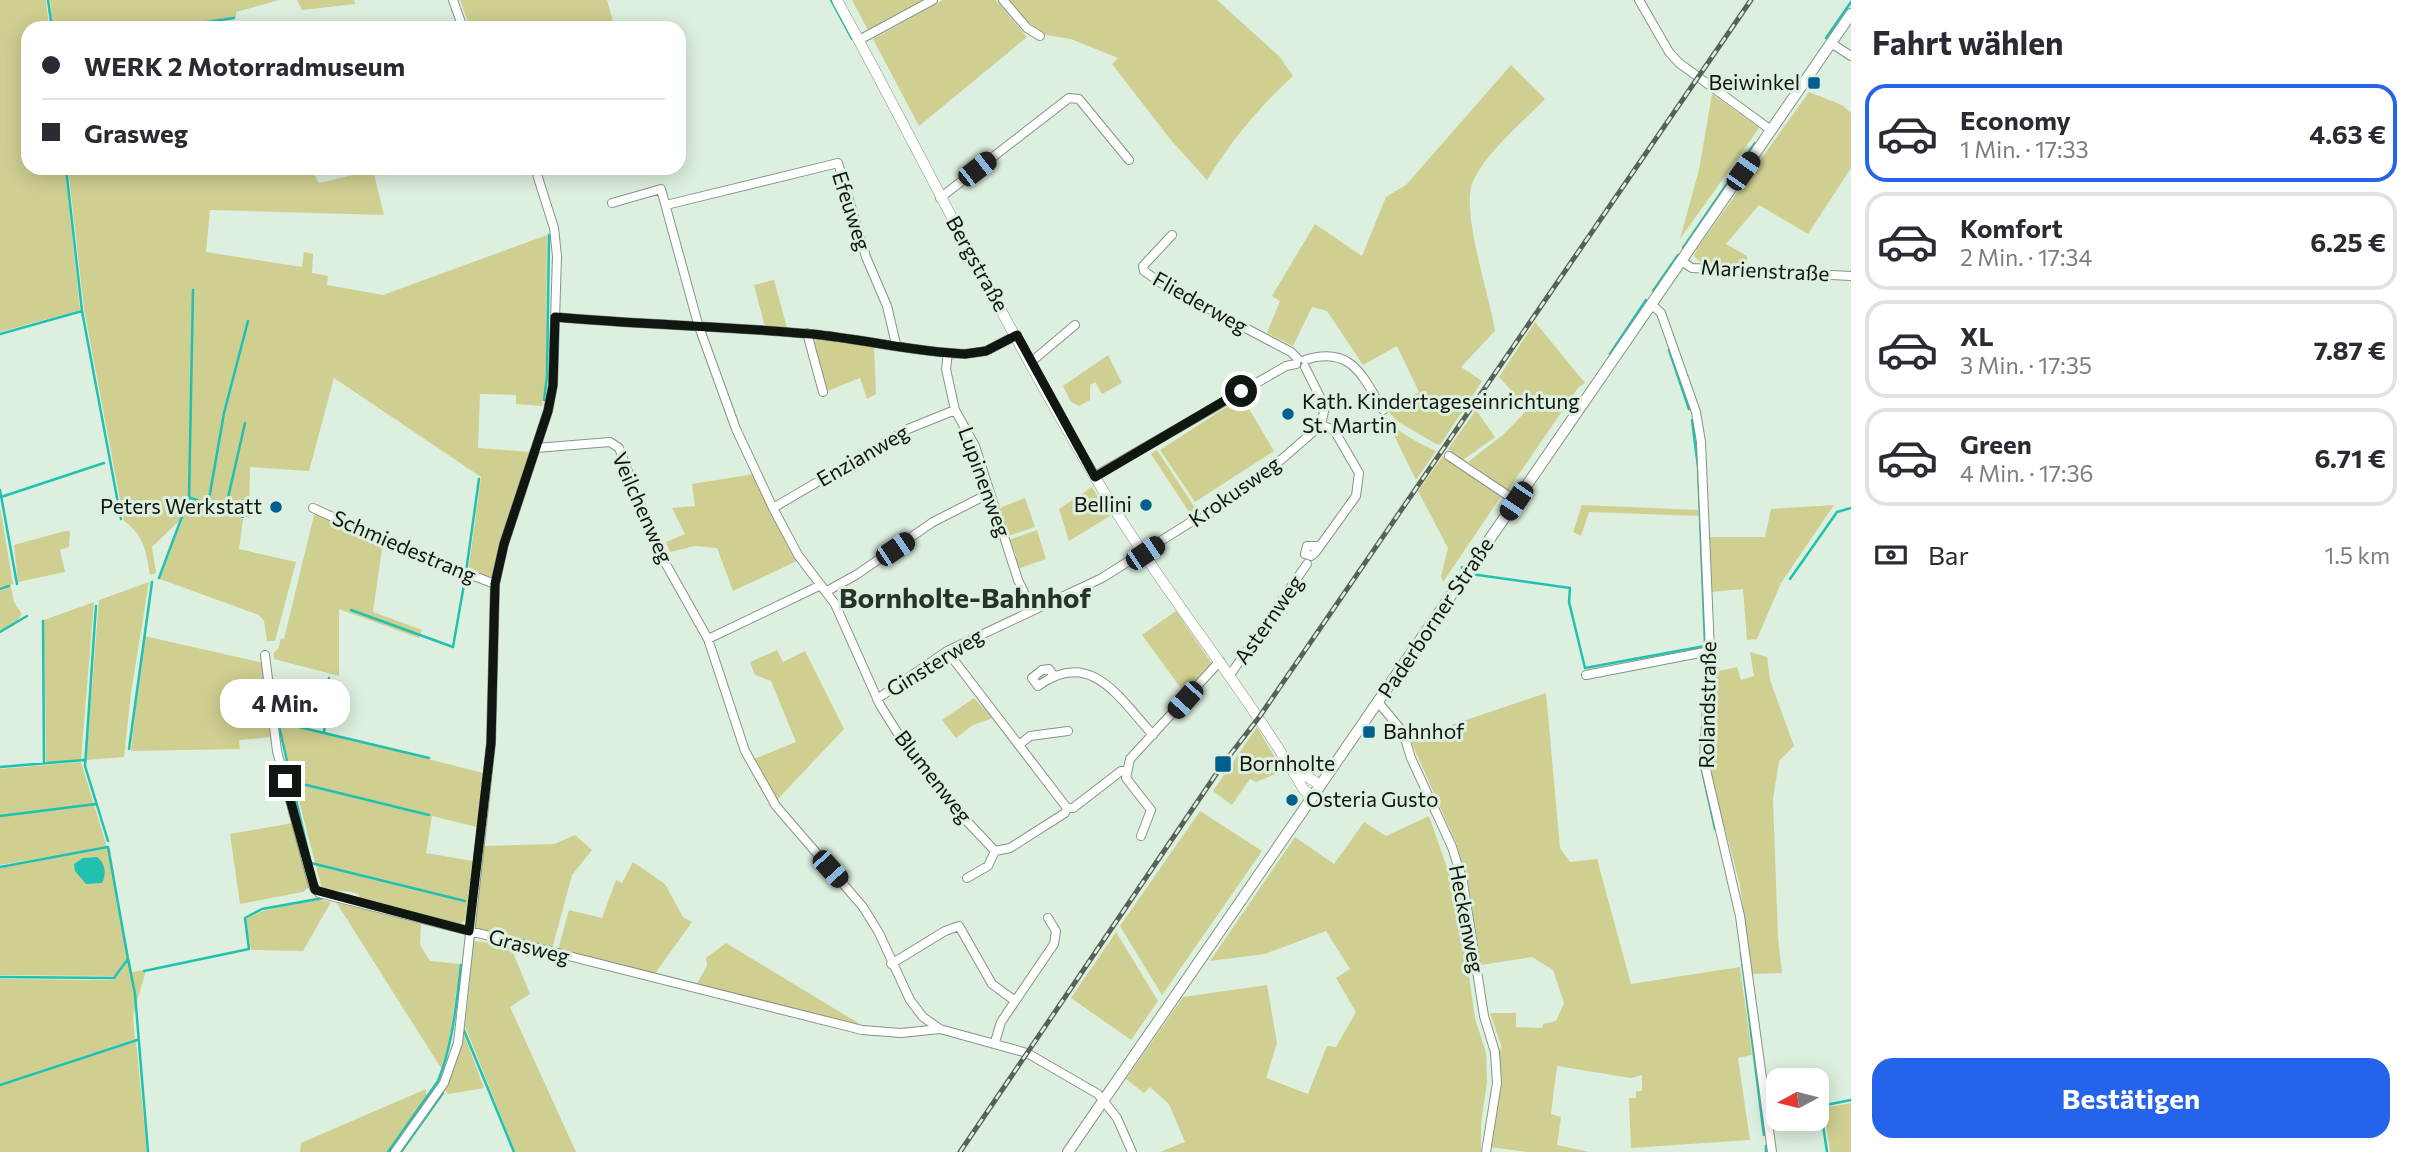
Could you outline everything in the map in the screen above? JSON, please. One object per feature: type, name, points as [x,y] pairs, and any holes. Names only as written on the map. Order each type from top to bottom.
[{"type":"main road","name":"Paderborner Straße","points":[[1068,1152],[1851,14]]},
{"type":"street","points":[[453,0],[460,21]]},
{"type":"street","name":"Bergstraße","points":[[837,0],[940,198],[1095,477],[1292,766],[1304,790],[1313,796]]},
{"type":"street","points":[[859,40],[933,0]]},
{"type":"street","points":[[1003,0],[1027,28],[1040,36]]},
{"type":"street","points":[[1639,0],[1669,52],[1679,63],[1771,130]]},
{"type":"street","points":[[1831,43],[1851,55]]},
{"type":"street","points":[[940,198],[1069,97],[1079,99],[1129,160]]},
{"type":"street","name":"Efeuweg","points":[[666,205],[838,163],[874,280],[887,306],[896,344]]},
{"type":"street","name":"Schmiedestrang","points":[[395,1152],[444,1083],[458,1043],[491,743],[495,584],[504,544],[536,448],[553,385],[557,256],[554,228],[537,175]]},
{"type":"street","points":[[612,203],[661,189],[698,324]]},
{"type":"street","name":"Fliederweg","points":[[1172,235],[1143,266],[1144,271],[1164,285],[1290,352],[1301,363]]},
{"type":"street","name":"Marienstraße","points":[[1681,261],[1692,268],[1851,276]]},
{"type":"street","name":"Rolandstraße","points":[[1651,304],[1661,313],[1696,412],[1701,442],[1710,651],[1706,778],[1740,916],[1772,1152]]},
{"type":"street","points":[[555,317],[631,324],[698,324],[807,333],[948,353],[973,354],[986,351],[1017,335]]},
{"type":"street","name":"Ginsterweg","points":[[698,324],[736,429],[773,508],[798,555],[824,588],[877,699],[947,651],[1102,578],[1145,553]]},
{"type":"street","points":[[1031,362],[1074,325]]},
{"type":"street","points":[[807,333],[822,392]]},
{"type":"street","name":"Lupinenweg","points":[[948,353],[946,369],[955,410],[975,446],[988,494],[998,512],[1018,580],[1032,609]]},
{"type":"street","points":[[1095,477],[1252,385],[1301,363],[1328,356],[1351,363],[1383,410]]},
{"type":"street","points":[[1301,363],[1325,407],[1321,425],[1334,430],[1355,466],[1360,481],[1356,496],[1320,546]]},
{"type":"street","name":"Enzianweg","points":[[773,508],[908,429],[955,410]]},
{"type":"street","name":"Krokusweg","points":[[1145,553],[1222,505],[1282,460],[1321,425]]},
{"type":"street","name":"Veilchenweg","points":[[536,448],[610,442],[619,449],[658,550],[708,639],[737,732],[776,806],[863,906],[879,933],[891,964],[910,1000],[923,1017],[940,1029],[995,1042],[1037,1058],[1104,1100]]},
{"type":"street","points":[[1449,456],[1516,501]]},
{"type":"street","points":[[708,639],[770,608],[856,575],[933,522],[988,494]]},
{"type":"street","name":"Schmiedestrang","points":[[313,508],[405,550],[495,584]]},
{"type":"street","name":"Asternweg","points":[[1230,675],[1307,564]]},
{"type":"street","points":[[947,651],[1067,808]]},
{"type":"street","points":[[1587,675],[1710,651]]},
{"type":"street","name":"Grasweg","points":[[265,655],[277,751],[315,890],[862,1030],[901,1033],[940,1029]]},
{"type":"street","points":[[1141,836],[1151,810],[1126,778],[1130,759],[1220,661]]},
{"type":"street","points":[[1053,675],[1090,673],[1102,679],[1153,735]]},
{"type":"street","name":"Blumenweg","points":[[877,699],[905,745],[961,816],[995,851]]},
{"type":"street","name":"Heckenweg","points":[[1378,702],[1403,732],[1411,758],[1452,848],[1463,883],[1484,1016],[1495,1052],[1497,1083],[1486,1152]]},
{"type":"street","points":[[1019,745],[1030,736],[1068,731]]},
{"type":"street","name":"Bergstraße","points":[[1292,766],[1320,785]]},
{"type":"street","points":[[1067,808],[1073,808],[1121,771],[1127,771]]},
{"type":"street","points":[[967,878],[988,866],[995,851],[1010,848],[1065,813],[1067,808]]},
{"type":"street","points":[[995,1042],[1002,1022],[1054,944],[1056,931],[1048,918]]},
{"type":"street","points":[[891,964],[945,931],[959,926],[992,984],[1015,1002]]},
{"type":"street","points":[[1104,1100],[1117,1118],[1132,1152]]},
{"type":"green space","points":[[0,0],[46,0],[48,21],[21,21],[21,175],[66,175],[80,310],[0,332]]},
{"type":"green space","points":[[50,0],[279,0],[236,12],[236,17],[206,21],[52,21]]},
{"type":"green space","points":[[297,0],[354,0],[355,4],[302,10]]},
{"type":"green space","points":[[460,0],[607,0],[613,21],[468,21]]},
{"type":"green space","points":[[852,0],[927,0],[869,32]]},
{"type":"green space","points":[[943,0],[996,0],[1027,37],[919,126],[873,39]]},
{"type":"green space","points":[[1006,0],[1217,0],[1279,56],[1293,76],[1246,125],[1207,180],[1170,139],[1112,64],[1118,58],[1071,39],[1046,35],[1018,15]]},
{"type":"green space","points":[[1511,65],[1545,99],[1496,148],[1473,181],[1470,212],[1495,331],[1461,367],[1482,381],[1440,445],[1397,421],[1387,410],[1419,392],[1397,346],[1363,365],[1327,311],[1312,307],[1293,346],[1267,333],[1280,301],[1272,296],[1315,224],[1362,256],[1386,197],[1406,185]]},
{"type":"green space","points":[[1809,92],[1842,105],[1851,113],[1851,168],[1808,234],[1759,205],[1726,244],[1747,256],[1747,267],[1704,265],[1694,256],[1698,247]]},
{"type":"green space","points":[[1712,94],[1759,128],[1680,239],[1699,170]]},
{"type":"green space","points":[[69,175],[315,175],[319,183],[352,175],[374,175],[384,215],[210,210],[206,252],[302,267],[304,252],[313,254],[312,273],[328,276],[327,285],[383,295],[547,235],[546,376],[542,406],[516,404],[516,395],[480,394],[478,448],[531,452],[500,541],[492,577],[468,573],[481,477],[334,378],[309,471],[250,467],[249,518],[188,496],[179,521],[152,547],[156,573],[150,575],[140,538],[124,521],[84,309]]},
{"type":"green space","points":[[774,280],[787,328],[765,327],[754,285]]},
{"type":"green space","points":[[1535,322],[1585,383],[1578,388],[1508,490],[1468,462],[1504,434],[1528,409],[1499,377]]},
{"type":"green space","points":[[818,338],[874,345],[876,394],[867,399],[860,378],[825,392],[811,344]]},
{"type":"green space","points":[[1108,355],[1122,383],[1102,394],[1095,382],[1090,385],[1090,400],[1079,406],[1071,402],[1063,386]]},
{"type":"green space","points":[[1242,397],[1274,451],[1195,502],[1160,450]]},
{"type":"green space","points":[[1476,410],[1495,437],[1463,460],[1448,449]]},
{"type":"green space","points":[[1383,413],[1400,431],[1436,451],[1416,480]]},
{"type":"green space","points":[[1157,450],[1197,511],[1191,515],[1151,454]]},
{"type":"green space","points":[[1443,456],[1502,495],[1443,582],[1441,576],[1448,548],[1418,491]]},
{"type":"green space","points":[[754,474],[797,561],[733,591],[717,548],[695,546],[670,552],[666,542],[685,534],[672,508],[695,506],[692,484]]},
{"type":"green space","points":[[1092,487],[1110,516],[1069,541],[1059,509]]},
{"type":"green space","points":[[1025,498],[1035,527],[1008,536],[1000,511],[1002,507]]},
{"type":"green space","points":[[190,499],[243,519],[239,549],[296,562],[275,641],[267,641],[264,621],[259,615],[160,579]]},
{"type":"green space","points":[[1582,505],[1698,510],[1699,516],[1589,512],[1581,536],[1573,532]]},
{"type":"green space","points":[[1834,505],[1781,583],[1757,639],[1747,640],[1743,589],[1711,592],[1710,537],[1765,537],[1771,509]]},
{"type":"green space","points":[[0,507],[13,584],[0,588]]},
{"type":"green space","points":[[315,511],[383,542],[373,612],[422,630],[419,638],[339,609],[339,676],[274,659],[274,652],[278,649],[281,638],[284,639]]},
{"type":"green space","points":[[1037,530],[1046,559],[1017,569],[1016,555],[1009,540]]},
{"type":"green space","points":[[70,531],[69,547],[60,550],[65,572],[18,582],[14,545]]},
{"type":"green space","points":[[149,582],[131,693],[124,757],[86,760],[99,600]]},
{"type":"green space","points":[[11,587],[14,602],[22,614],[15,624],[0,630],[0,591]]},
{"type":"green space","points":[[94,602],[81,760],[46,763],[44,620]]},
{"type":"green space","points":[[1176,611],[1213,665],[1186,695],[1142,635]]},
{"type":"green space","points":[[144,636],[264,663],[273,737],[239,740],[240,749],[131,751]]},
{"type":"green space","points":[[777,650],[783,662],[805,651],[844,729],[776,801],[754,759],[796,742],[771,681],[755,675],[750,662]]},
{"type":"green space","points":[[1750,652],[1767,657],[1770,680],[1794,746],[1779,761],[1773,799],[1778,938],[1782,973],[1752,974],[1740,885],[1711,776],[1715,672],[1737,667],[1741,680],[1754,676]]},
{"type":"green space","points":[[1546,693],[1560,848],[1570,862],[1597,859],[1631,984],[1740,967],[1752,1055],[1738,1058],[1750,1140],[1631,1148],[1629,1098],[1636,1098],[1636,1091],[1642,1091],[1642,1075],[1631,1078],[1557,1066],[1551,1114],[1561,1117],[1557,1145],[1589,1152],[1528,1152],[1489,1147],[1501,1080],[1499,1049],[1502,1048],[1490,1013],[1516,1013],[1516,1027],[1542,1028],[1543,1024],[1556,1021],[1564,1003],[1553,970],[1532,957],[1481,965],[1468,881],[1456,843],[1410,739]]},
{"type":"green space","points":[[974,698],[993,718],[973,725],[956,738],[942,720]]},
{"type":"green space","points":[[278,721],[483,773],[477,827],[432,816],[426,853],[473,861],[465,920],[460,924],[361,900],[358,894],[322,889]]},
{"type":"green space","points":[[1257,727],[1283,771],[1256,782],[1250,779],[1232,805],[1213,791]]},
{"type":"green space","points":[[81,762],[107,847],[0,865],[0,769]]},
{"type":"green space","points":[[1200,811],[1262,851],[1162,995],[1120,926]]},
{"type":"green space","points":[[1429,816],[1453,885],[1475,1018],[1486,1053],[1487,1082],[1481,1124],[1481,1152],[1160,1152],[1185,1142],[1169,1104],[1150,1087],[1144,1093],[1126,1079],[1183,997],[1267,985],[1277,1043],[1266,1078],[1308,1094],[1327,1046],[1336,1047],[1356,1012],[1336,978],[1350,969],[1326,931],[1265,954],[1210,961],[1295,837],[1334,864],[1364,822],[1386,836]]},
{"type":"green space","points":[[293,823],[310,886],[303,892],[240,904],[230,834]]},
{"type":"green space","points":[[575,835],[592,850],[572,875],[552,949],[475,929],[484,846],[554,844]]},
{"type":"green space","points":[[110,848],[127,959],[114,976],[0,975],[0,868]]},
{"type":"green space","points":[[633,862],[665,884],[683,917],[692,922],[654,975],[558,950],[569,910],[602,918],[616,880],[622,883]]},
{"type":"green space","points":[[315,899],[331,902],[303,951],[251,950],[246,919],[263,911]]},
{"type":"green space","points":[[336,902],[421,924],[420,945],[430,961],[460,964],[449,1044],[441,1068]]},
{"type":"green space","points":[[1116,932],[1158,1001],[1131,1040],[1071,998]]},
{"type":"green space","points":[[474,941],[510,945],[530,994],[510,1007],[576,1152],[515,1152],[465,1026]]},
{"type":"green space","points":[[726,943],[868,1029],[696,985],[707,966],[706,958]]},
{"type":"green space","points":[[130,959],[132,972],[146,970],[133,1016],[135,1039],[0,1084],[0,979],[114,980]]},
{"type":"green space","points":[[462,1029],[484,1088],[449,1094],[444,1090],[455,1066]]},
{"type":"green space","points":[[136,1041],[147,1152],[0,1152],[0,1086]]},
{"type":"green space","points":[[426,1089],[426,1098],[387,1152],[300,1152],[301,1143]]},
{"type":"green space","points":[[1851,1103],[1851,1152],[1830,1152],[1827,1131],[1829,1107]]},
{"type":"water","points":[[97,857],[103,865],[104,880],[102,883],[86,884],[75,871],[74,864],[83,858]]},
{"type":"waterway","points":[[48,0],[51,21]]},
{"type":"waterway","points":[[831,0],[852,39]]},
{"type":"waterway","points":[[1826,38],[1851,2]]},
{"type":"waterway","points":[[214,21],[234,18]]},
{"type":"waterway","points":[[1683,248],[1755,143]]},
{"type":"waterway","points":[[67,175],[82,311]]},
{"type":"waterway","points":[[544,400],[547,376],[549,235]]},
{"type":"waterway","points":[[1653,291],[1678,255]]},
{"type":"waterway","points":[[159,578],[189,498],[193,290]]},
{"type":"waterway","points":[[1610,354],[1646,300]]},
{"type":"waterway","points":[[0,334],[82,311],[121,519]]},
{"type":"waterway","points":[[208,505],[224,413],[248,321]]},
{"type":"waterway","points":[[1669,350],[1689,409]]},
{"type":"waterway","points":[[1692,420],[1698,467],[1705,644]]},
{"type":"waterway","points":[[225,511],[245,423]]},
{"type":"waterway","points":[[1,497],[104,463]]},
{"type":"waterway","points":[[466,572],[479,479]]},
{"type":"waterway","points":[[0,490],[17,584]]},
{"type":"waterway","points":[[191,498],[243,517]]},
{"type":"waterway","points":[[1790,579],[1837,512],[1851,508]]},
{"type":"waterway","points":[[1471,574],[1570,588],[1569,602],[1585,668],[1705,646]]},
{"type":"waterway","points":[[351,610],[453,647],[465,579]]},
{"type":"waterway","points":[[129,749],[152,582]]},
{"type":"waterway","points":[[0,589],[9,586]]},
{"type":"waterway","points":[[96,606],[85,766],[108,841]]},
{"type":"waterway","points":[[0,632],[27,616]]},
{"type":"waterway","points":[[43,621],[44,763]]},
{"type":"waterway","points":[[324,733],[329,678]]},
{"type":"waterway","points":[[310,860],[278,722],[429,758]]},
{"type":"waterway","points":[[0,767],[84,760]]},
{"type":"waterway","points":[[1700,761],[1715,829]]},
{"type":"waterway","points":[[290,781],[429,815]]},
{"type":"waterway","points":[[0,816],[96,804]]},
{"type":"waterway","points":[[0,867],[108,847],[128,959],[114,978],[0,977]]},
{"type":"waterway","points":[[311,863],[465,901]]},
{"type":"waterway","points":[[144,971],[249,949],[245,918],[262,909],[323,898]]},
{"type":"waterway","points":[[470,965],[473,941]]},
{"type":"waterway","points":[[1741,953],[1764,1135]]},
{"type":"waterway","points":[[128,959],[135,994],[148,1152]]},
{"type":"waterway","points":[[388,1152],[438,1081],[451,1039],[461,965]]},
{"type":"waterway","points":[[463,1028],[514,1152]]},
{"type":"waterway","points":[[0,1085],[137,1040]]},
{"type":"waterway","points":[[401,1152],[443,1093]]},
{"type":"waterway","points":[[1827,1152],[1822,1118],[1826,1105],[1851,1100]]},
{"type":"waterway","points":[[1766,1146],[1766,1152]]},
{"type":"railway","points":[[960,1152],[1223,764],[1260,716],[1751,0]]},
{"type":"place","name":"Beiwinkel","points":[[1814,83]]},
{"type":"place","name":"Kath. Kindertageseinrichtung St. Martin","points":[[1288,414]]},
{"type":"place","name":"Bellini","points":[[1146,505]]},
{"type":"place","name":"Peters Werkstatt","points":[[276,507]]},
{"type":"place","name":"Bahnhof","points":[[1369,732]]},
{"type":"place","name":"Bornholte","points":[[1223,764]]},
{"type":"place","name":"Osteria Gusto","points":[[1292,800]]},
{"type":"district","name":"Bornholte-Bahnhof","points":[[965,598]]},
{"type":"route","points":[[285,781],[315,890],[469,931],[491,743],[495,584],[504,544],[548,411],[553,385],[555,317],[631,324],[698,324],[814,334],[965,354],[986,351],[1017,335],[1095,477],[1241,391]]}]
